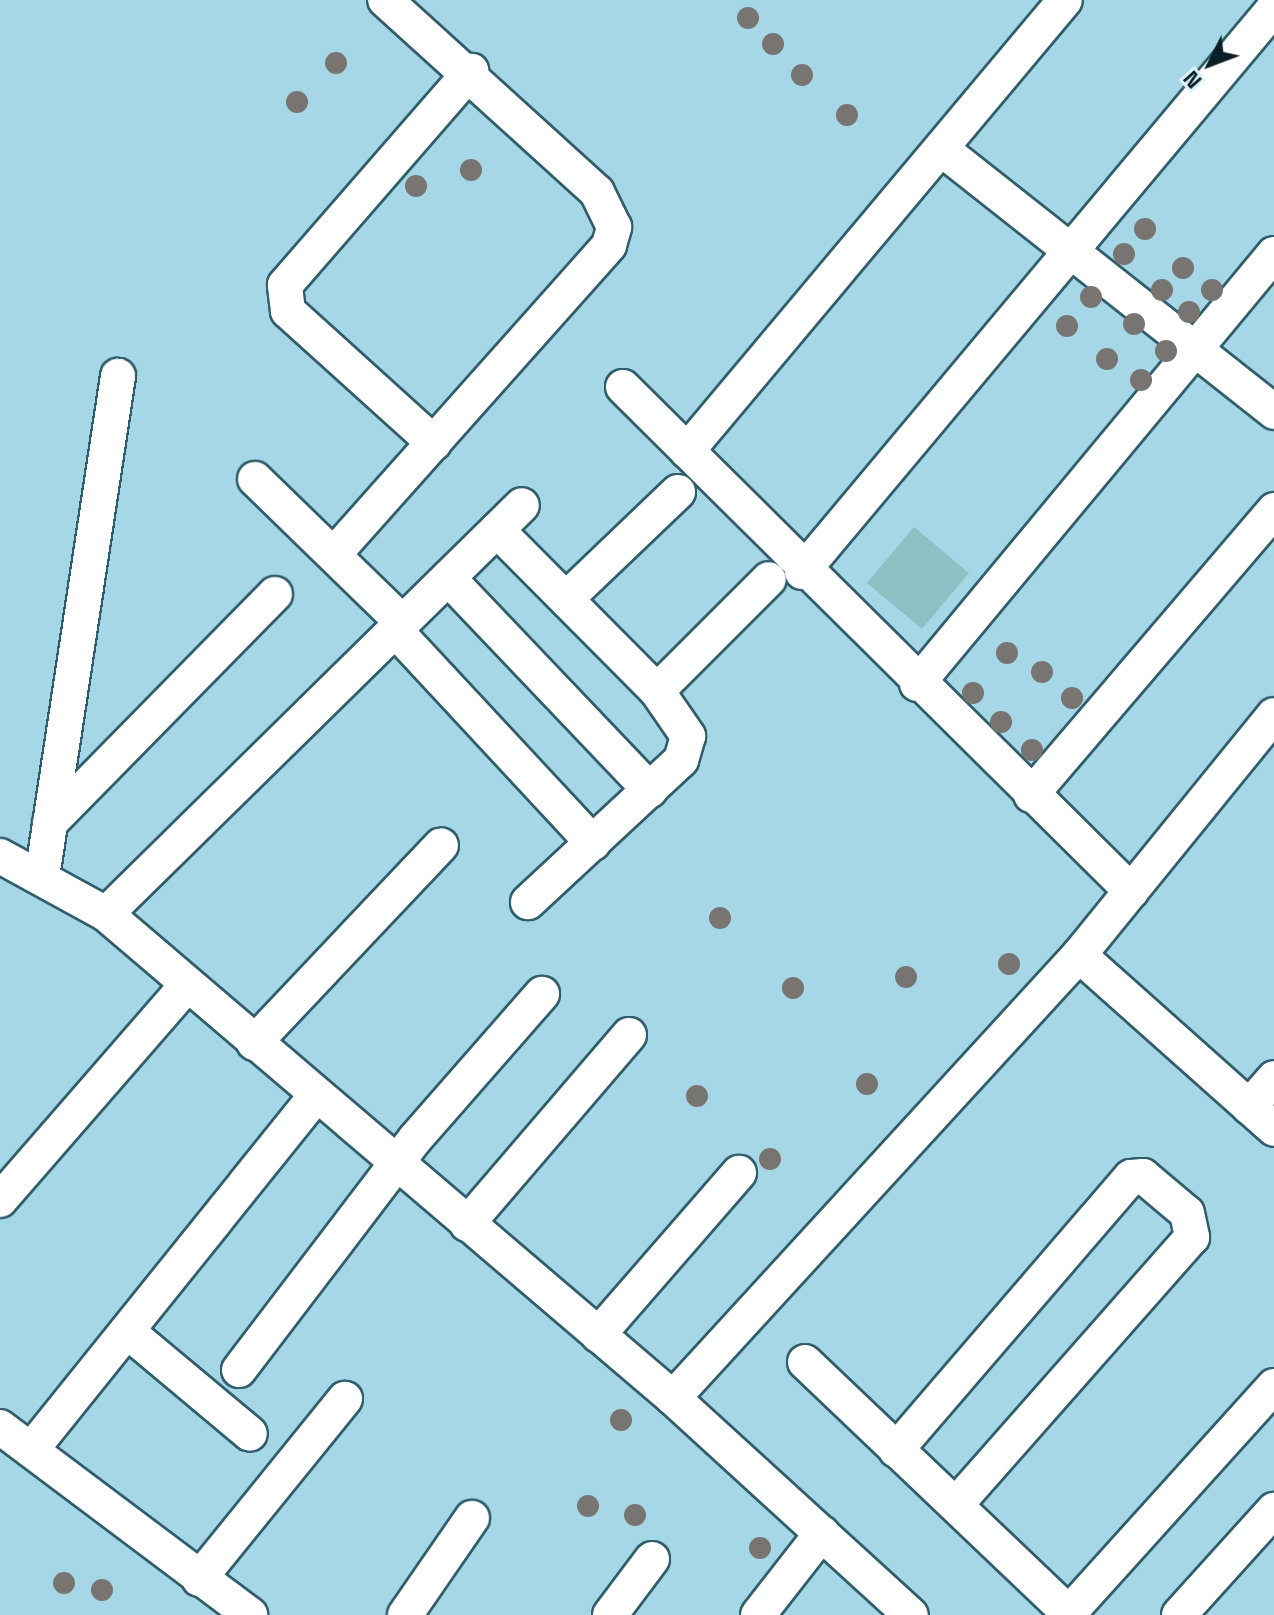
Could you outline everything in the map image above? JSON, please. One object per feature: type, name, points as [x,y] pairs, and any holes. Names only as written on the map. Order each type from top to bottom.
[{"type":"street","points":[[335,553],[609,245],[614,227],[597,192],[471,71],[385,0]]},
{"type":"street","points":[[687,451],[944,151],[1065,0]]},
{"type":"street","points":[[802,572],[1274,8]]},
{"type":"street","points":[[434,443],[288,311],[285,285],[471,71]]},
{"type":"street","points":[[944,151],[1068,251],[1197,348],[1274,412]]},
{"type":"street","points":[[917,684],[1274,254]]},
{"type":"street","points":[[42,877],[118,376]]},
{"type":"street","points":[[623,387],[802,572],[1131,891]]},
{"type":"street","points":[[255,479],[335,553],[593,843]]},
{"type":"street","points":[[566,599],[678,492]]},
{"type":"street","points":[[106,914],[522,505]]},
{"type":"street","points":[[1031,795],[1274,510]]},
{"type":"street","points":[[497,530],[657,691],[682,721],[688,746],[650,790],[528,902]]},
{"type":"street","points":[[448,578],[650,790]]},
{"type":"street","points":[[657,691],[769,579]]},
{"type":"street","points":[[50,823],[275,594]]},
{"type":"street","points":[[673,1398],[1079,955],[1274,715]]},
{"type":"street","points":[[254,1043],[441,845]]},
{"type":"street","points":[[0,856],[106,914],[186,986],[673,1398],[822,1533],[902,1612]]},
{"type":"street","points":[[1079,955],[1274,1129]]},
{"type":"street","points":[[0,1200],[186,986]]},
{"type":"street","points":[[239,1370],[396,1163],[542,994]]},
{"type":"street","points":[[467,1224],[629,1035]]},
{"type":"street","points":[[1249,1107],[1274,1078]]},
{"type":"street","points":[[31,1450],[316,1096]]},
{"type":"street","points":[[598,1335],[739,1173]]},
{"type":"street","points":[[896,1450],[1131,1177],[1143,1176],[1187,1213],[1192,1237],[956,1505]]},
{"type":"street","points":[[127,1331],[250,1434]]},
{"type":"street","points":[[805,1362],[1070,1614],[1274,1386]]},
{"type":"street","points":[[199,1579],[345,1399]]},
{"type":"street","points":[[0,1427],[250,1615]]},
{"type":"street","points":[[1179,1615],[1274,1510]]},
{"type":"street","points":[[405,1615],[472,1518]]},
{"type":"street","points":[[758,1615],[822,1533]]},
{"type":"street","points":[[610,1615],[652,1559]]},
{"type":"building","points":[[914,527],[969,573],[922,629],[867,583]]}]
